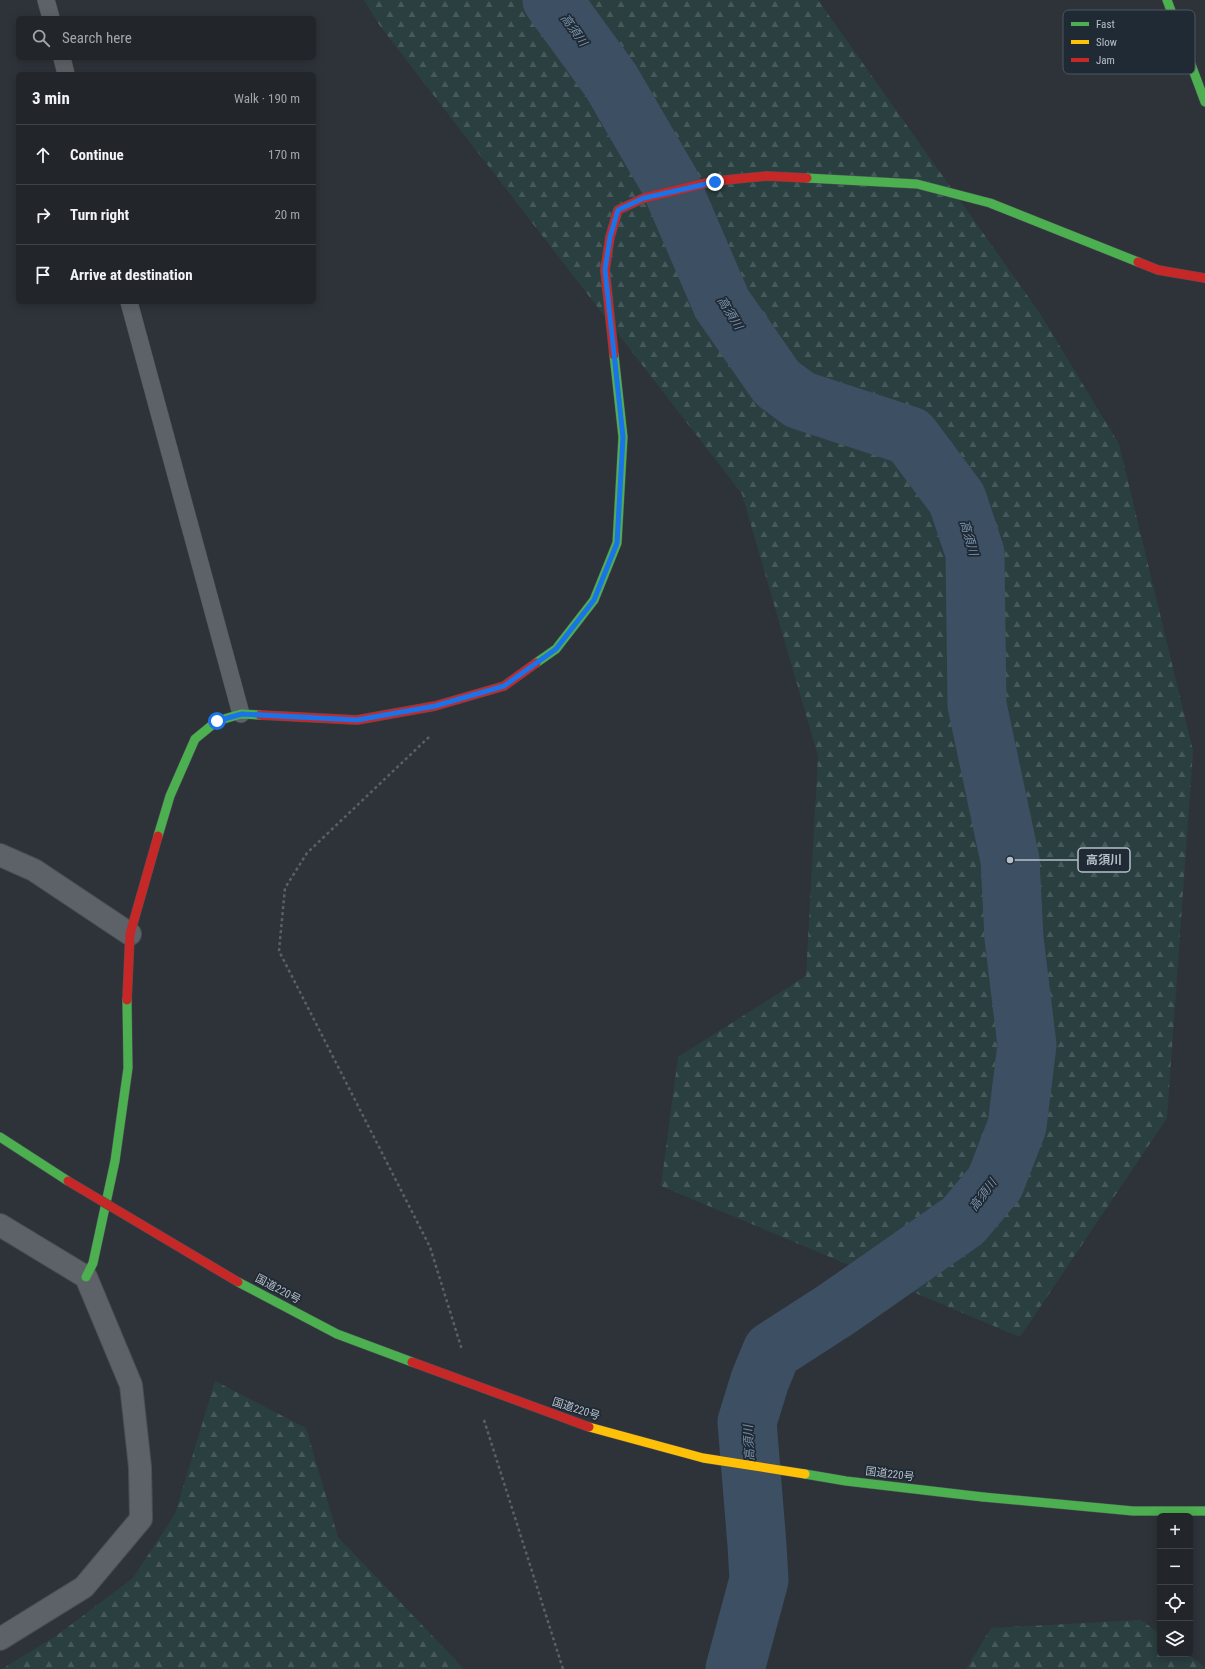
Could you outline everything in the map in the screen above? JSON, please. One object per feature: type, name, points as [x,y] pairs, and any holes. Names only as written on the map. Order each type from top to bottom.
[{"type":"main road","points":[[1167,0],[1171,10]]},
{"type":"main road","points":[[1195,74],[1205,102]]},
{"type":"main road","points":[[86,1277],[93,1263],[115,1161],[127,1076],[126,988],[130,934],[170,796],[195,739],[217,721],[242,714],[357,720],[435,706],[504,686],[556,649],[594,600],[617,543],[623,437],[605,270],[610,237],[618,210],[644,198],[715,182],[767,176],[917,184],[990,203],[1158,270],[1205,278]]},
{"type":"main road","name":"国道220号","points":[[0,1137],[68,1181],[238,1282],[337,1334],[582,1425],[703,1458],[846,1481],[983,1498],[1133,1511],[1205,1511]]},
{"type":"street","points":[[0,855],[34,870],[130,934]]},
{"type":"street","points":[[0,1225],[86,1277],[131,1385],[140,1467],[141,1519],[84,1587],[0,1639]]},
{"type":"lane","points":[[46,0],[50,16]]},
{"type":"lane","points":[[62,60],[66,72]]},
{"type":"lane","points":[[130,304],[242,714]]},
{"type":"path","points":[[433,733],[307,853],[285,888],[279,951],[430,1247],[463,1352]]},
{"type":"path","points":[[482,1413],[563,1669]]},
{"type":"green space","points":[[364,0],[818,0],[1039,312],[1119,444],[1193,751],[1167,1118],[1020,1337],[661,1186],[678,1057],[806,976],[818,756],[742,494],[380,26]]},
{"type":"green space","points":[[215,1381],[306,1428],[338,1537],[464,1669],[2,1669],[56,1636],[133,1578],[175,1514]]},
{"type":"green space","points":[[1141,1620],[1157,1632],[1157,1657],[1191,1657],[1205,1667],[1205,1669],[966,1669],[991,1628]]},
{"type":"waterway","name":"高須川","points":[[552,0],[611,81],[669,181],[722,304],[777,383],[800,400],[910,436],[957,499],[975,553],[977,705],[1010,860],[1014,938],[1027,1045],[1017,1126],[995,1183],[963,1221],[837,1309],[772,1351],[760,1380],[747,1422],[759,1580],[735,1669]]},
{"type":"traffic: fast","points":[[1167,0],[1171,10]]},
{"type":"traffic: fast","points":[[1195,74],[1205,102]]},
{"type":"traffic: fast","points":[[807,178],[917,184],[990,203],[1138,262]]},
{"type":"traffic: fast","points":[[536,663],[556,649],[594,600],[617,543],[623,437],[614,355]]},
{"type":"traffic: fast","points":[[158,836],[170,796],[195,739],[217,721],[241,714],[260,715]]},
{"type":"traffic: fast","points":[[86,1277],[93,1263],[115,1161],[128,1068],[127,1000]]},
{"type":"traffic: fast","points":[[0,1137],[68,1181]]},
{"type":"traffic: fast","points":[[238,1282],[337,1334],[412,1362]]},
{"type":"traffic: fast","points":[[805,1474],[846,1481],[983,1497]]},
{"type":"traffic: fast","points":[[983,1497],[1133,1511],[1205,1511]]},
{"type":"traffic: jam","points":[[614,355],[605,270],[610,237],[618,210],[644,198],[715,181],[767,176],[807,178]]},
{"type":"traffic: jam","points":[[1138,262],[1158,270],[1205,278]]},
{"type":"traffic: jam","points":[[260,715],[357,720],[435,706],[504,686],[536,663]]},
{"type":"traffic: jam","points":[[127,1000],[130,934],[158,836]]},
{"type":"traffic: jam","points":[[68,1181],[238,1282]]},
{"type":"traffic: jam","points":[[412,1362],[589,1427]]},
{"type":"traffic: slow","points":[[589,1427],[703,1458],[805,1474]]},
{"type":"place","name":"高須川","points":[[1010,860]]},
{"type":"route","points":[[217,721],[242,714],[357,720],[435,706],[504,686],[556,649],[594,600],[617,543],[623,437],[605,270],[610,237],[618,210],[644,198],[715,182]]}]
